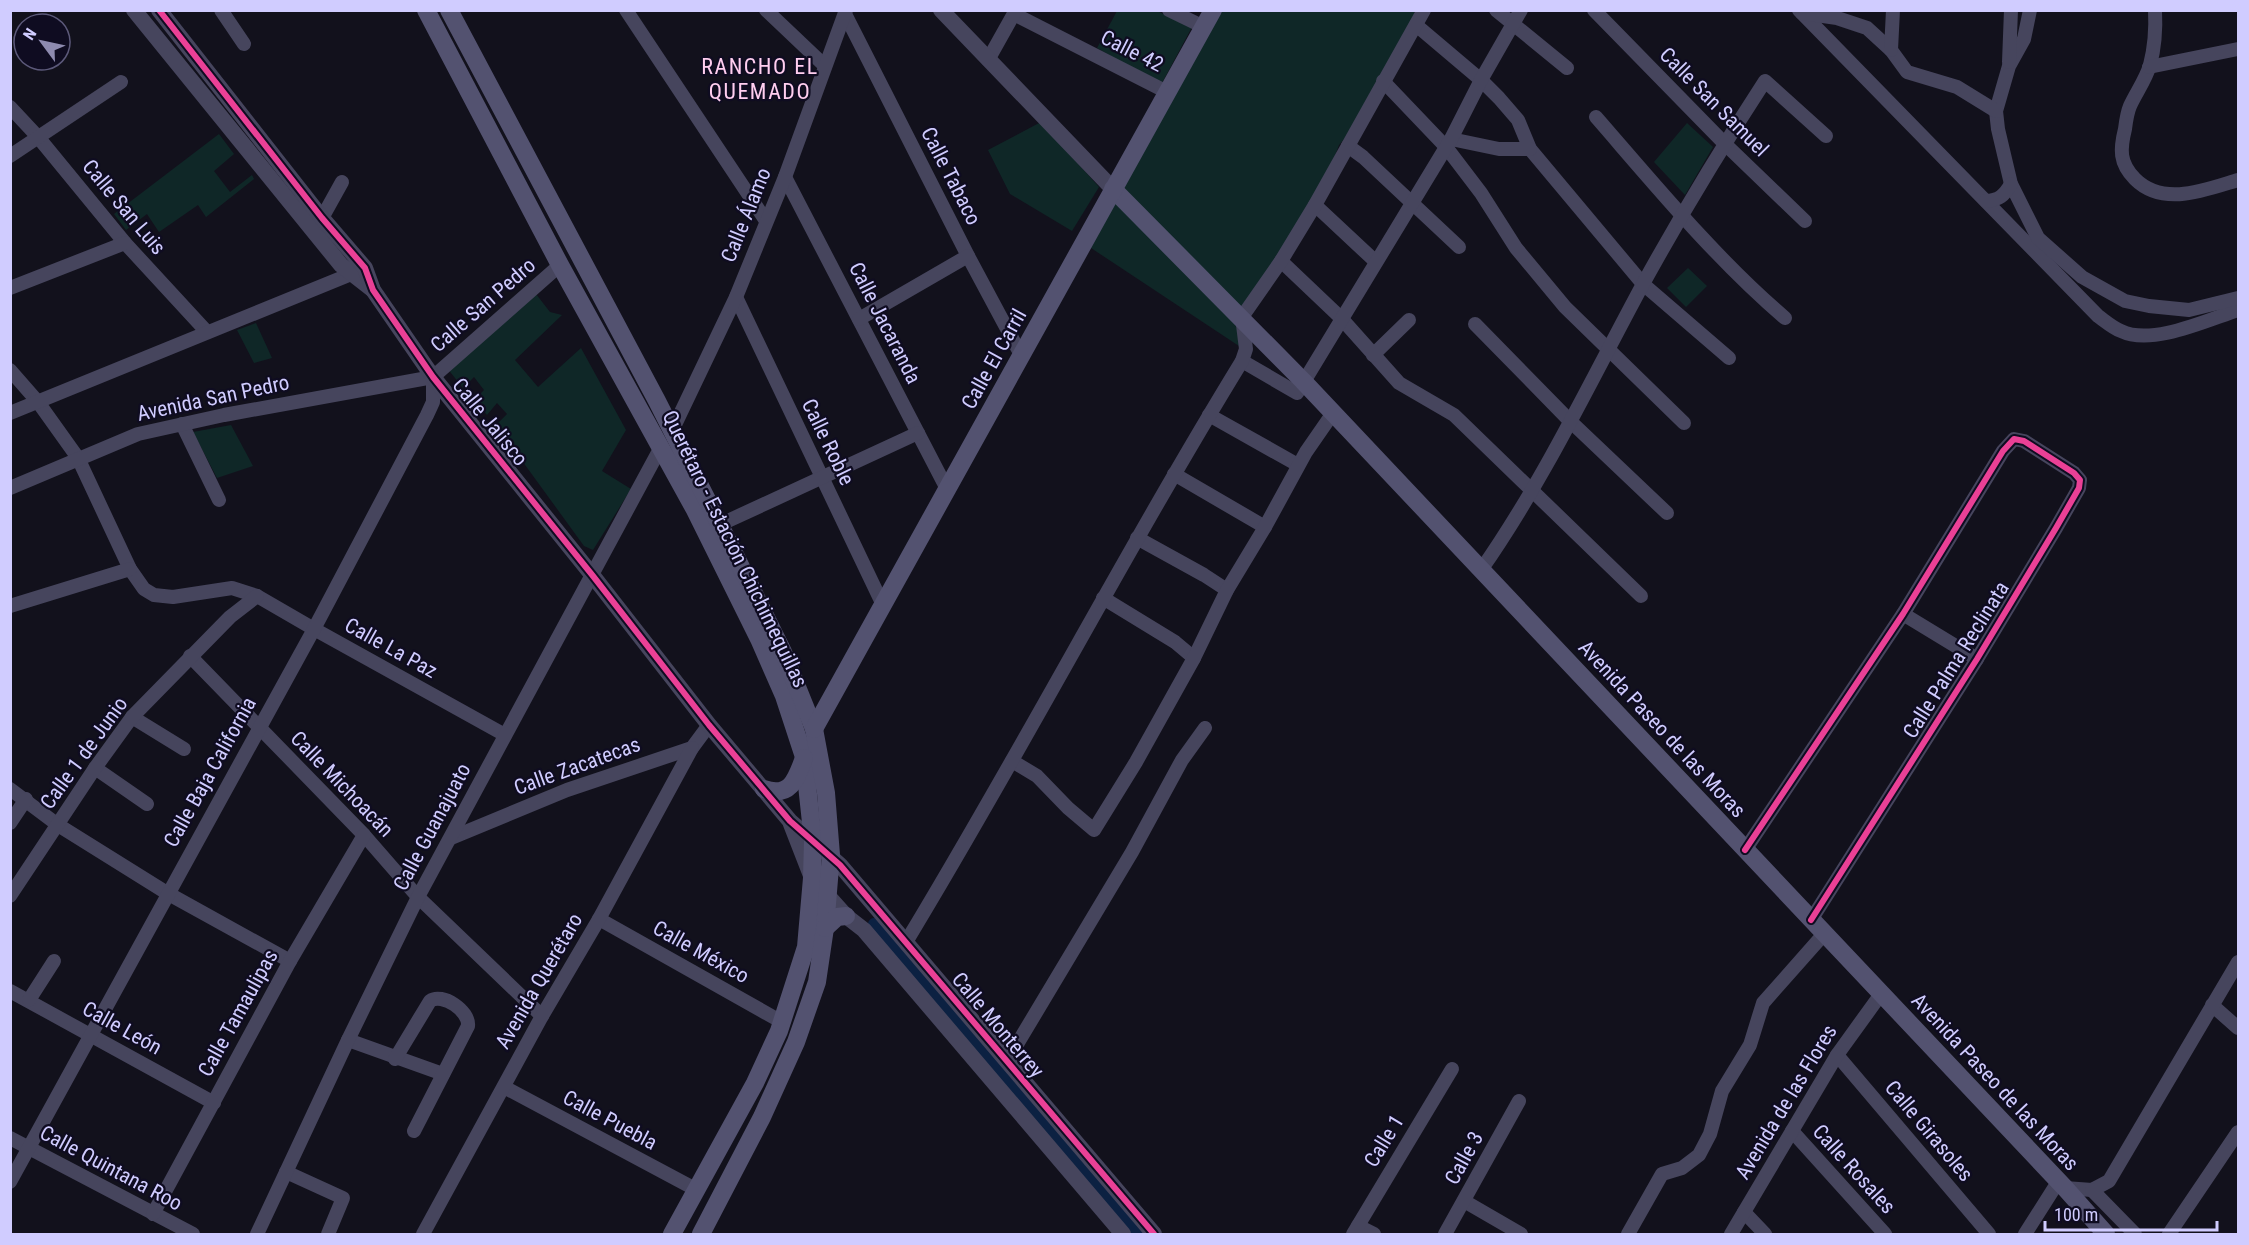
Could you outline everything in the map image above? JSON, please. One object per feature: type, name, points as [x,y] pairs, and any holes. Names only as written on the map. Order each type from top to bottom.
[{"type":"main road","name":"Querétaro - Estación Chichimequillas","points":[[426,10],[560,265],[662,447],[759,639],[784,696],[804,757],[813,841],[806,947],[782,1022],[755,1083],[672,1234]]},
{"type":"main road","name":"Calle El Carril","points":[[814,729],[1213,10]]},
{"type":"main road","name":"Querétaro - Estación Chichimequillas","points":[[451,12],[672,431],[783,652],[814,729],[826,793],[831,855],[825,928],[817,982],[796,1042],[762,1118],[701,1234]]},
{"type":"main road","name":"Avenida Paseo de las Moras","points":[[1113,189],[1242,317],[1333,412],[2106,1234]]},
{"type":"main road","points":[[764,789],[774,793],[782,792],[791,785],[804,757]]},
{"type":"main road","points":[[825,928],[837,917],[846,916]]},
{"type":"street","name":"Calle Jalisco","points":[[134,10],[341,265],[359,272]]},
{"type":"street","name":"Calle Jalisco","points":[[159,10],[322,218],[433,377],[709,725],[790,821],[813,841]]},
{"type":"street","points":[[221,10],[244,44]]},
{"type":"street","points":[[626,10],[766,221]]},
{"type":"street","points":[[766,10],[825,66]]},
{"type":"street","points":[[941,10],[1113,189]]},
{"type":"street","points":[[1169,10],[1204,27]]},
{"type":"street","points":[[906,942],[1012,761],[1174,474],[1242,361],[1246,349],[1242,317],[1281,261],[1315,205],[1424,10]]},
{"type":"street","points":[[1497,10],[1513,26],[1567,68]]},
{"type":"street","points":[[1242,361],[1297,393],[1448,143],[1521,10]]},
{"type":"street","name":"Calle San Samuel","points":[[1594,10],[1725,144],[1805,221]]},
{"type":"street","points":[[1891,50],[1893,10]]},
{"type":"street","points":[[2009,66],[2011,10]]},
{"type":"street","points":[[2030,10],[2024,39],[2009,66],[1996,111],[2011,184],[2038,238],[2082,277],[2125,301],[2189,310],[2238,298]]},
{"type":"street","points":[[2155,10],[2156,34],[2149,67],[2129,109],[2120,150],[2123,163],[2130,175],[2139,183],[2162,195],[2199,191],[2238,180]]},
{"type":"street","name":"Calle Álamo","points":[[672,431],[736,297],[785,177],[846,12]]},
{"type":"street","name":"Calle Tabaco","points":[[846,12],[968,256],[1021,355]]},
{"type":"street","points":[[988,60],[1015,12]]},
{"type":"street","name":"Calle 42","points":[[1015,12],[1167,92]]},
{"type":"street","points":[[1800,12],[1840,14],[1867,28],[1891,50],[1907,72],[1957,87],[1996,111]]},
{"type":"street","points":[[1800,12],[2098,316],[2121,332],[2144,336],[2168,333],[2238,310]]},
{"type":"street","points":[[1829,41],[1840,14]]},
{"type":"street","points":[[1416,25],[1481,80],[1518,120],[1530,149],[1643,284],[1729,358]]},
{"type":"street","points":[[2149,67],[2238,48]]},
{"type":"street","points":[[1383,81],[1448,143],[1516,248],[1565,307],[1684,423]]},
{"type":"street","points":[[1481,570],[1532,491],[1682,215],[1765,81],[1826,136]]},
{"type":"street","points":[[10,156],[121,82]]},
{"type":"street","name":"Calle San Luis","points":[[10,107],[38,137],[125,243],[207,332]]},
{"type":"street","points":[[1596,117],[1682,215],[1785,318]]},
{"type":"street","points":[[1448,143],[1530,149]]},
{"type":"street","points":[[1348,146],[1363,157],[1459,247]]},
{"type":"street","name":"Calle Jacaranda","points":[[785,177],[947,489]]},
{"type":"street","points":[[322,218],[342,182]]},
{"type":"street","points":[[1986,201],[1996,200],[2004,195],[2011,184]]},
{"type":"street","points":[[1315,205],[1375,261]]},
{"type":"street","points":[[10,288],[125,243]]},
{"type":"street","points":[[859,318],[968,256]]},
{"type":"street","points":[[1281,261],[1341,318],[1399,383],[1454,415],[1641,596]]},
{"type":"street","name":"Calle San Pedro","points":[[433,377],[560,265]]},
{"type":"street","points":[[10,413],[359,272]]},
{"type":"street","name":"Calle Roble","points":[[736,297],[883,605]]},
{"type":"street","points":[[1373,356],[1409,320]]},
{"type":"street","points":[[1475,324],[1569,420],[1667,513]]},
{"type":"street","points":[[10,370],[38,402],[78,458],[130,569],[144,590],[154,595],[172,597],[232,588],[257,596]]},
{"type":"street","name":"Avenida San Pedro","points":[[10,488],[138,434],[433,377]]},
{"type":"street","name":"Calle Baja California","points":[[10,1182],[167,893],[314,630],[430,409],[433,402],[433,377]]},
{"type":"street","points":[[1012,761],[1037,776],[1074,814],[1094,830],[1136,762],[1194,658],[1227,590],[1265,527],[1298,465],[1333,412]]},
{"type":"street","points":[[1209,415],[1298,465]]},
{"type":"street","points":[[182,424],[219,500]]},
{"type":"street","points":[[719,525],[918,433]]},
{"type":"street","name":"Calle Palma Reclinata","points":[[1811,920],[1977,659],[2079,488],[2080,480],[2074,473],[2024,441],[2014,439],[2002,452],[1903,614]]},
{"type":"street","name":"Calle Guanajuato","points":[[256,1234],[418,897],[662,447]]},
{"type":"street","points":[[1174,474],[1265,527]]},
{"type":"street","points":[[1137,538],[1227,590]]},
{"type":"street","points":[[10,606],[130,569]]},
{"type":"street","name":"Calle La Paz","points":[[257,596],[505,735]]},
{"type":"street","name":"Calle 1 de Junio","points":[[10,896],[95,768],[132,717],[230,617],[257,596]]},
{"type":"street","points":[[1103,598],[1174,642],[1194,658]]},
{"type":"street","points":[[1745,850],[1903,614],[1977,659]]},
{"type":"street","name":"Calle Michoacán","points":[[190,656],[364,835],[418,897],[542,1016]]},
{"type":"street","points":[[132,717],[184,749]]},
{"type":"street","points":[[692,748],[709,725]]},
{"type":"street","points":[[1006,1060],[1132,852],[1182,760],[1205,728]]},
{"type":"street","name":"Calle Zacatecas","points":[[451,838],[567,790],[692,748]]},
{"type":"street","name":"Avenida Querétaro","points":[[423,1234],[692,748]]},
{"type":"street","points":[[95,768],[147,804]]},
{"type":"street","points":[[10,789],[58,825],[167,893],[290,961]]},
{"type":"street","points":[[10,823],[26,799]]},
{"type":"street","name":"Calle Jalisco","points":[[790,821],[812,878],[828,897]]},
{"type":"street","name":"Calle Tamaulipas","points":[[153,1214],[290,961],[364,835]]},
{"type":"street","name":"Calle Monterrey","points":[[813,841],[831,855],[1154,1234]]},
{"type":"street","name":"Calle Monterrey","points":[[828,897],[846,916],[864,930],[1123,1234]]},
{"type":"street","points":[[864,930],[863,923],[867,917],[873,914],[885,918]]},
{"type":"street","name":"Calle México","points":[[599,919],[782,1022]]},
{"type":"street","points":[[1628,1234],[1662,1174],[1682,1168],[1699,1155],[1710,1134],[1722,1091],[1750,1046],[1763,1004],[1824,934]]},
{"type":"street","points":[[29,1000],[54,961]]},
{"type":"street","points":[[2025,1234],[2061,1185],[2092,1190],[2109,1181],[2238,962]]},
{"type":"street","name":"Calle León","points":[[10,990],[214,1103]]},
{"type":"street","name":"Avenida de las Flores","points":[[1731,1234],[1837,1055],[1881,994]]},
{"type":"street","points":[[395,1059],[430,1001],[435,998],[442,998],[465,1014],[469,1020],[414,1131]]},
{"type":"street","points":[[2212,1005],[2238,1028]]},
{"type":"street","points":[[348,1040],[395,1059],[443,1074]]},
{"type":"street","name":"Calle Girasoles","points":[[1837,1055],[1989,1234]]},
{"type":"street","name":"Calle 1","points":[[1356,1230],[1452,1069]]},
{"type":"street","name":"Calle Puebla","points":[[504,1087],[697,1190]]},
{"type":"street","name":"Calle 3","points":[[1445,1234],[1520,1101]]},
{"type":"street","name":"Calle Rosales","points":[[1792,1131],[1886,1234]]},
{"type":"street","points":[[2169,1234],[2238,1132]]},
{"type":"street","name":"Calle Quintana Roo","points":[[10,1138],[193,1234]]},
{"type":"street","points":[[286,1172],[344,1198],[328,1234]]},
{"type":"street","points":[[2092,1190],[2134,1234]]},
{"type":"street","points":[[1464,1201],[1521,1234]]},
{"type":"street","points":[[1744,1212],[1765,1234]]},
{"type":"street","points":[[1356,1230],[1374,1234]]},
{"type":"green space","points":[[1117,11],[1157,11],[1192,27],[1161,85],[1097,48]]},
{"type":"green space","points":[[1214,11],[1414,11],[1416,24],[1353,129],[1339,145],[1329,171],[1243,318],[1117,187]]},
{"type":"green space","points":[[1041,122],[1099,187],[1072,231],[1010,194],[988,150]]},
{"type":"green space","points":[[1687,123],[1713,147],[1685,195],[1654,162]]},
{"type":"green space","points":[[219,134],[234,154],[214,171],[230,192],[252,175],[254,179],[206,217],[198,205],[159,232],[147,214],[126,230],[114,214]]},
{"type":"green space","points":[[1112,194],[1240,326],[1242,348],[1085,244]]},
{"type":"green space","points":[[1688,268],[1707,286],[1686,307],[1667,288]]},
{"type":"green space","points":[[536,294],[550,312],[562,315],[515,360],[538,387],[581,348],[626,430],[602,471],[631,489],[593,550],[584,546],[496,425],[507,414],[497,403],[487,415],[474,400],[484,390],[474,377],[463,388],[447,368]]},
{"type":"green space","points":[[256,323],[272,358],[254,363],[237,330]]},
{"type":"green space","points":[[231,425],[253,466],[217,478],[193,432]]},
{"type":"waterway","points":[[874,924],[1139,1234]]},
{"type":"cycle path","points":[[159,10],[322,218],[365,268],[373,290],[433,377],[709,725],[790,821],[840,865],[1154,1234]]},
{"type":"cycle path","points":[[1745,850],[1903,614],[2003,451],[2014,439],[2024,441],[2074,473],[2080,480],[2079,488],[2056,528],[1977,659],[1811,920]]},
{"type":"district","name":"RANCHO EL QUEMADO","points":[[760,78]]}]
